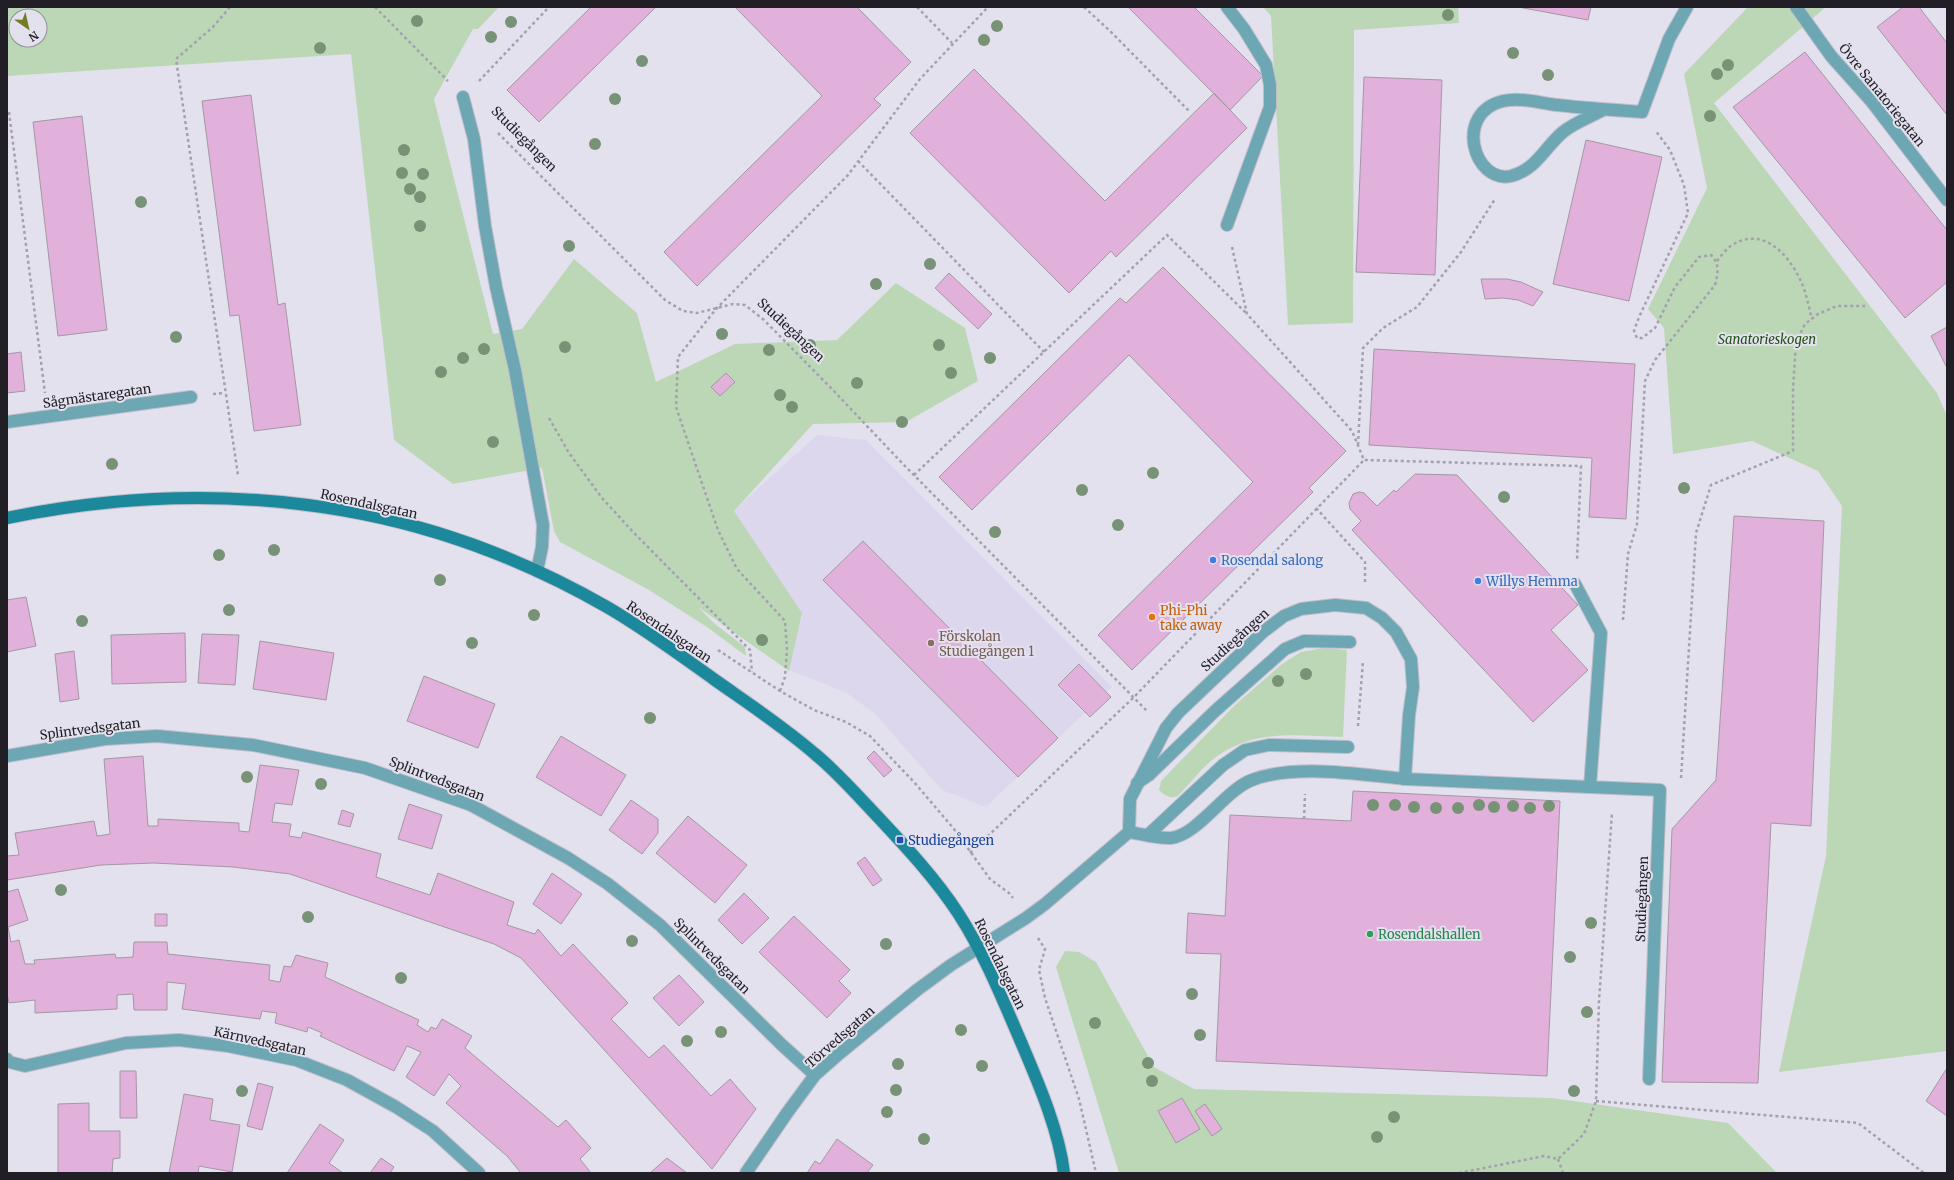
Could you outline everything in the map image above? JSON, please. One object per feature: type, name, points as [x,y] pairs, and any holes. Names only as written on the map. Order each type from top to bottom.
[{"type":"street","points":[[1227,7],[1244,29],[1266,65],[1270,85],[1270,107],[1228,225]]},
{"type":"street","points":[[1603,110],[1563,132],[1526,171],[1509,176],[1494,174],[1478,158],[1472,137],[1473,131],[1478,120],[1488,108],[1502,101],[1518,100],[1603,110],[1642,112],[1669,39],[1687,7]]},
{"type":"street","name":"Övre Sanatoriegatan","points":[[1796,7],[1831,56],[1872,102],[1947,200]]},
{"type":"street","points":[[463,97],[474,139],[486,234],[496,287],[515,370],[543,525],[542,547],[537,571]]},
{"type":"street","name":"Sågmästaregatan","points":[[7,422],[191,397]]},
{"type":"street","name":"Rosendalsgatan","points":[[7,518],[72,507],[167,498],[208,498],[300,504],[365,515],[421,529],[479,547],[537,571],[607,607],[645,631],[759,711],[816,754],[854,791],[918,861],[957,912],[979,948],[1041,1087],[1063,1159],[1064,1173]]},
{"type":"street","points":[[1576,584],[1601,633],[1590,787]]},
{"type":"street","name":"Studiegången","points":[[1129,832],[1130,799],[1166,728],[1178,712],[1263,632],[1284,616],[1301,609],[1329,605],[1366,608],[1382,618],[1396,632],[1411,659],[1413,687],[1409,715],[1405,779]]},
{"type":"street","points":[[1137,783],[1149,775],[1215,711],[1285,649],[1304,641],[1350,642]]},
{"type":"street","name":"Splintvedsgatan","points":[[7,756],[105,739],[157,736],[253,745],[365,768],[471,805],[568,858],[608,884],[654,920],[782,1045],[815,1075]]},
{"type":"street","points":[[1148,835],[1223,765],[1244,750],[1269,745],[1348,747]]},
{"type":"street","points":[[979,948],[1026,918],[1129,832],[1172,838],[1202,821],[1234,790],[1250,780],[1273,773],[1355,773],[1405,779],[1660,790]]},
{"type":"street","name":"Studiegången","points":[[1649,1079],[1660,790]]},
{"type":"street","name":"Törvedsgatan","points":[[746,1173],[815,1075],[917,990],[951,965],[979,948]]},
{"type":"street","name":"Kärnvedsgatan","points":[[7,1059],[25,1066],[126,1043],[179,1040],[228,1046],[296,1060],[347,1080],[396,1106],[433,1131],[479,1173]]},
{"type":"path","points":[[230,7],[213,27],[176,59],[239,477],[231,477]]},
{"type":"path","points":[[375,7],[463,97],[549,7]]},
{"type":"path","points":[[918,7],[952,43]]},
{"type":"path","points":[[780,691],[785,677],[787,650],[785,621],[737,569],[718,530],[676,407],[678,357],[716,309],[848,175],[920,78],[988,7]]},
{"type":"path","points":[[1084,7],[1110,31],[1190,112]]},
{"type":"path","points":[[9,112],[48,416]]},
{"type":"path","points":[[1622,625],[1628,554],[1638,524],[1645,381],[1655,360],[1715,285],[1718,273],[1717,261],[1711,255],[1700,258],[1675,287],[1655,328],[1642,338],[1637,338],[1634,331],[1639,317],[1688,213],[1684,185],[1670,150],[1642,112]]},
{"type":"path","name":"Studiegången","points":[[493,128],[665,300],[683,311],[697,313],[733,304],[745,306],[764,320],[1133,698],[1166,728]]},
{"type":"path","points":[[858,161],[1044,352]]},
{"type":"path","points":[[1358,447],[1363,348],[1382,328],[1417,307],[1461,252],[1509,176]]},
{"type":"path","points":[[1228,225],[1247,314]]},
{"type":"path","points":[[914,475],[1167,235],[1247,314],[1352,431],[1364,460]]},
{"type":"path","points":[[1717,261],[1731,246],[1748,239],[1759,238],[1774,245],[1785,255],[1802,286],[1812,319]]},
{"type":"path","points":[[1660,790],[1681,790],[1696,533],[1711,485],[1793,451],[1793,389],[1796,342],[1805,324],[1818,314],[1837,306],[1865,306]]},
{"type":"path","points":[[546,411],[569,453],[602,498],[633,532],[750,650],[752,673]]},
{"type":"path","points":[[970,853],[1133,698],[1364,460],[1581,466],[1576,584]]},
{"type":"path","points":[[1316,508],[1365,562],[1366,608]]},
{"type":"path","points":[[717,649],[780,691],[814,710],[846,722],[870,736],[914,782],[954,829],[990,879],[1009,893],[1026,918],[1044,950],[1039,970],[1045,998],[1079,1099],[1096,1173]]},
{"type":"path","points":[[1358,731],[1363,659]]},
{"type":"path","points":[[1558,1158],[1584,1134],[1596,1101],[1599,1002],[1612,808]]},
{"type":"path","points":[[1596,1101],[1858,1123],[1924,1173]]},
{"type":"path","points":[[1459,1173],[1544,1156],[1558,1158]]},
{"type":"path","points":[[1558,1158],[1563,1173]]},
{"type":"shaded area","name":"Förskolan Studiegången 1","points":[[817,435],[866,440],[1112,687],[986,807],[942,790],[874,713],[845,692],[786,669],[802,617],[732,512]]},
{"type":"green space","points":[[7,7],[499,7],[478,29],[473,29],[434,99],[493,334],[522,329],[574,259],[637,313],[656,382],[735,344],[837,340],[896,283],[965,328],[978,381],[906,422],[813,424],[734,511],[802,613],[789,671],[698,607],[715,624],[745,647],[746,656],[707,627],[649,590],[560,542],[554,531],[542,468],[453,484],[394,440],[351,54],[7,76]]},
{"type":"green space","points":[[1263,7],[1458,7],[1459,23],[1354,30],[1353,323],[1288,325],[1271,16]]},
{"type":"green space","name":"Sanatorieskogen","points":[[1748,7],[1826,7],[1714,103],[1937,393],[1947,416],[1947,1051],[1779,1072],[1826,856],[1842,506],[1818,471],[1752,441],[1673,454],[1664,328],[1648,309],[1707,188],[1684,74]]},
{"type":"green space","points":[[1324,648],[1347,650],[1343,737],[1293,735],[1262,738],[1246,742],[1231,748],[1216,757],[1178,796],[1168,796],[1159,790],[1161,781],[1235,705],[1282,664],[1301,652]]},
{"type":"green space","points":[[1065,951],[1079,952],[1096,962],[1154,1067],[1194,1089],[1552,1098],[1728,1123],[1777,1173],[1119,1173],[1056,967]]},
{"type":"building","points":[[591,7],[656,7],[539,122],[507,90]]},
{"type":"building","points":[[735,7],[857,7],[911,62],[874,99],[881,105],[697,286],[664,252],[822,96]]},
{"type":"building","points":[[1128,7],[1194,7],[1263,76],[1230,110]]},
{"type":"building","points":[[1518,7],[1591,7],[1588,20]]},
{"type":"building","points":[[1903,7],[1919,7],[1947,43],[1947,115],[1877,27]]},
{"type":"building","points":[[1805,52],[1947,230],[1947,282],[1905,318],[1733,107]]},
{"type":"building","points":[[974,69],[1105,201],[1214,93],[1247,128],[1116,257],[1111,251],[1069,293],[910,133]]},
{"type":"building","points":[[1364,77],[1442,80],[1435,275],[1356,272]]},
{"type":"building","points":[[251,95],[278,305],[285,303],[301,425],[254,431],[239,315],[230,316],[202,101]]},
{"type":"building","points":[[82,116],[107,330],[58,336],[33,122]]},
{"type":"building","points":[[1586,140],[1662,157],[1629,301],[1553,284]]},
{"type":"building","points":[[1163,267],[1346,451],[1309,488],[1313,492],[1132,670],[1098,635],[1253,482],[1129,355],[972,510],[939,477],[1120,298],[1126,303]]},
{"type":"building","points":[[949,273],[992,314],[978,329],[935,288]]},
{"type":"building","points":[[1481,279],[1507,279],[1521,282],[1543,292],[1533,306],[1518,300],[1503,298],[1485,299]]},
{"type":"building","points":[[1947,327],[1947,368],[1931,336]]},
{"type":"building","points":[[1374,349],[1635,364],[1626,519],[1589,517],[1592,458],[1369,445]]},
{"type":"building","points":[[21,352],[25,391],[7,393],[7,354]]},
{"type":"building","points":[[726,373],[735,382],[720,396],[711,387]]},
{"type":"building","name":"Willys Hemma","points":[[1415,474],[1457,475],[1578,605],[1551,630],[1588,670],[1533,722],[1352,530],[1361,521],[1350,509],[1349,503],[1353,494],[1359,492],[1364,493],[1377,506],[1394,490],[1396,492]]},
{"type":"building","points":[[1734,516],[1824,521],[1811,826],[1771,823],[1758,1083],[1662,1082],[1672,829],[1716,780]]},
{"type":"building","points":[[863,541],[1058,738],[1018,777],[823,580]]},
{"type":"building","points":[[26,597],[36,646],[7,652],[7,600]]},
{"type":"building","points":[[185,633],[186,682],[112,684],[111,635]]},
{"type":"building","points":[[202,634],[239,635],[235,685],[198,683]]},
{"type":"building","points":[[260,641],[334,653],[326,700],[253,689]]},
{"type":"building","points":[[74,651],[79,699],[60,702],[55,654]]},
{"type":"building","points":[[1079,664],[1111,697],[1090,717],[1058,685]]},
{"type":"building","points":[[424,676],[495,704],[478,748],[407,721]]},
{"type":"building","points":[[561,736],[626,775],[601,816],[536,777]]},
{"type":"building","points":[[874,751],[892,770],[884,777],[867,758]]},
{"type":"building","points":[[143,756],[148,826],[158,826],[158,819],[239,823],[239,831],[249,832],[260,765],[299,770],[292,805],[275,803],[272,822],[291,824],[289,836],[301,838],[303,832],[381,854],[376,877],[430,895],[438,873],[514,902],[507,925],[535,934],[538,929],[561,956],[573,944],[628,1003],[611,1019],[649,1058],[664,1045],[711,1096],[730,1079],[756,1109],[712,1169],[521,958],[494,944],[290,874],[233,867],[154,863],[101,865],[7,880],[7,856],[19,855],[15,833],[94,821],[97,836],[110,834],[104,759]]},
{"type":"building","name":"Rosendalshallen","points":[[1353,791],[1560,801],[1547,1076],[1216,1061],[1221,954],[1186,953],[1188,913],[1225,916],[1230,815],[1351,821]]},
{"type":"building","points":[[631,800],[658,819],[658,833],[642,854],[609,830]]},
{"type":"building","points":[[409,804],[442,815],[432,849],[398,839]]},
{"type":"building","points":[[342,810],[354,814],[350,827],[338,824]]},
{"type":"building","points":[[688,816],[747,865],[715,903],[656,853]]},
{"type":"building","points":[[865,857],[882,880],[873,886],[857,863]]},
{"type":"building","points":[[552,873],[582,894],[561,924],[533,904]]},
{"type":"building","points":[[18,889],[28,920],[8,927],[11,942],[19,940],[25,964],[35,964],[34,960],[115,954],[116,958],[133,957],[134,942],[167,942],[168,954],[270,965],[269,980],[280,982],[284,966],[291,967],[296,955],[328,963],[325,977],[419,1020],[417,1025],[428,1032],[431,1027],[436,1029],[442,1019],[472,1036],[465,1048],[558,1127],[566,1120],[591,1148],[580,1159],[591,1173],[521,1173],[507,1156],[446,1103],[461,1086],[449,1074],[434,1096],[406,1077],[421,1052],[407,1046],[394,1071],[320,1036],[322,1033],[308,1027],[307,1032],[275,1023],[277,1013],[262,1011],[260,1019],[182,1009],[186,984],[167,982],[167,1010],[134,1010],[133,994],[117,995],[117,1009],[35,1013],[35,1000],[9,1003],[7,994],[7,892]]},
{"type":"building","points":[[744,893],[769,918],[742,944],[718,920]]},
{"type":"building","points":[[155,914],[167,914],[167,926],[155,926]]},
{"type":"building","points":[[794,916],[850,970],[839,981],[851,993],[827,1018],[759,952]]},
{"type":"building","points":[[679,975],[704,1002],[679,1026],[653,998]]},
{"type":"building","points":[[1947,1068],[1947,1116],[1926,1101]]},
{"type":"building","points":[[120,1071],[136,1071],[137,1118],[120,1118]]},
{"type":"building","points":[[258,1083],[273,1087],[262,1130],[247,1126]]},
{"type":"building","points":[[184,1094],[213,1099],[210,1120],[240,1125],[232,1172],[199,1166],[198,1173],[169,1173]]},
{"type":"building","points":[[1182,1098],[1200,1129],[1176,1143],[1158,1111]]},
{"type":"building","points":[[89,1103],[89,1131],[120,1131],[120,1158],[113,1159],[112,1173],[58,1173],[58,1104]]},
{"type":"building","points":[[1205,1104],[1222,1129],[1212,1136],[1195,1111]]},
{"type":"building","points":[[320,1124],[344,1140],[329,1163],[343,1173],[287,1173]]},
{"type":"building","points":[[837,1139],[873,1165],[867,1173],[807,1173],[815,1161],[820,1164]]},
{"type":"building","points":[[381,1158],[394,1167],[390,1173],[370,1173]]},
{"type":"building","points":[[667,1158],[687,1173],[650,1173]]},
{"type":"place","name":"Rosendal salong","points":[[1213,560]]},
{"type":"place","name":"Willys Hemma","points":[[1478,581]]},
{"type":"place","name":"Phi-Phi take away","points":[[1152,617]]},
{"type":"place","name":"Förskolan Studiegången 1","points":[[931,643]]},
{"type":"place","name":"Studiegången","points":[[900,840]]},
{"type":"place","name":"Rosendalshallen","points":[[1370,934]]}]
